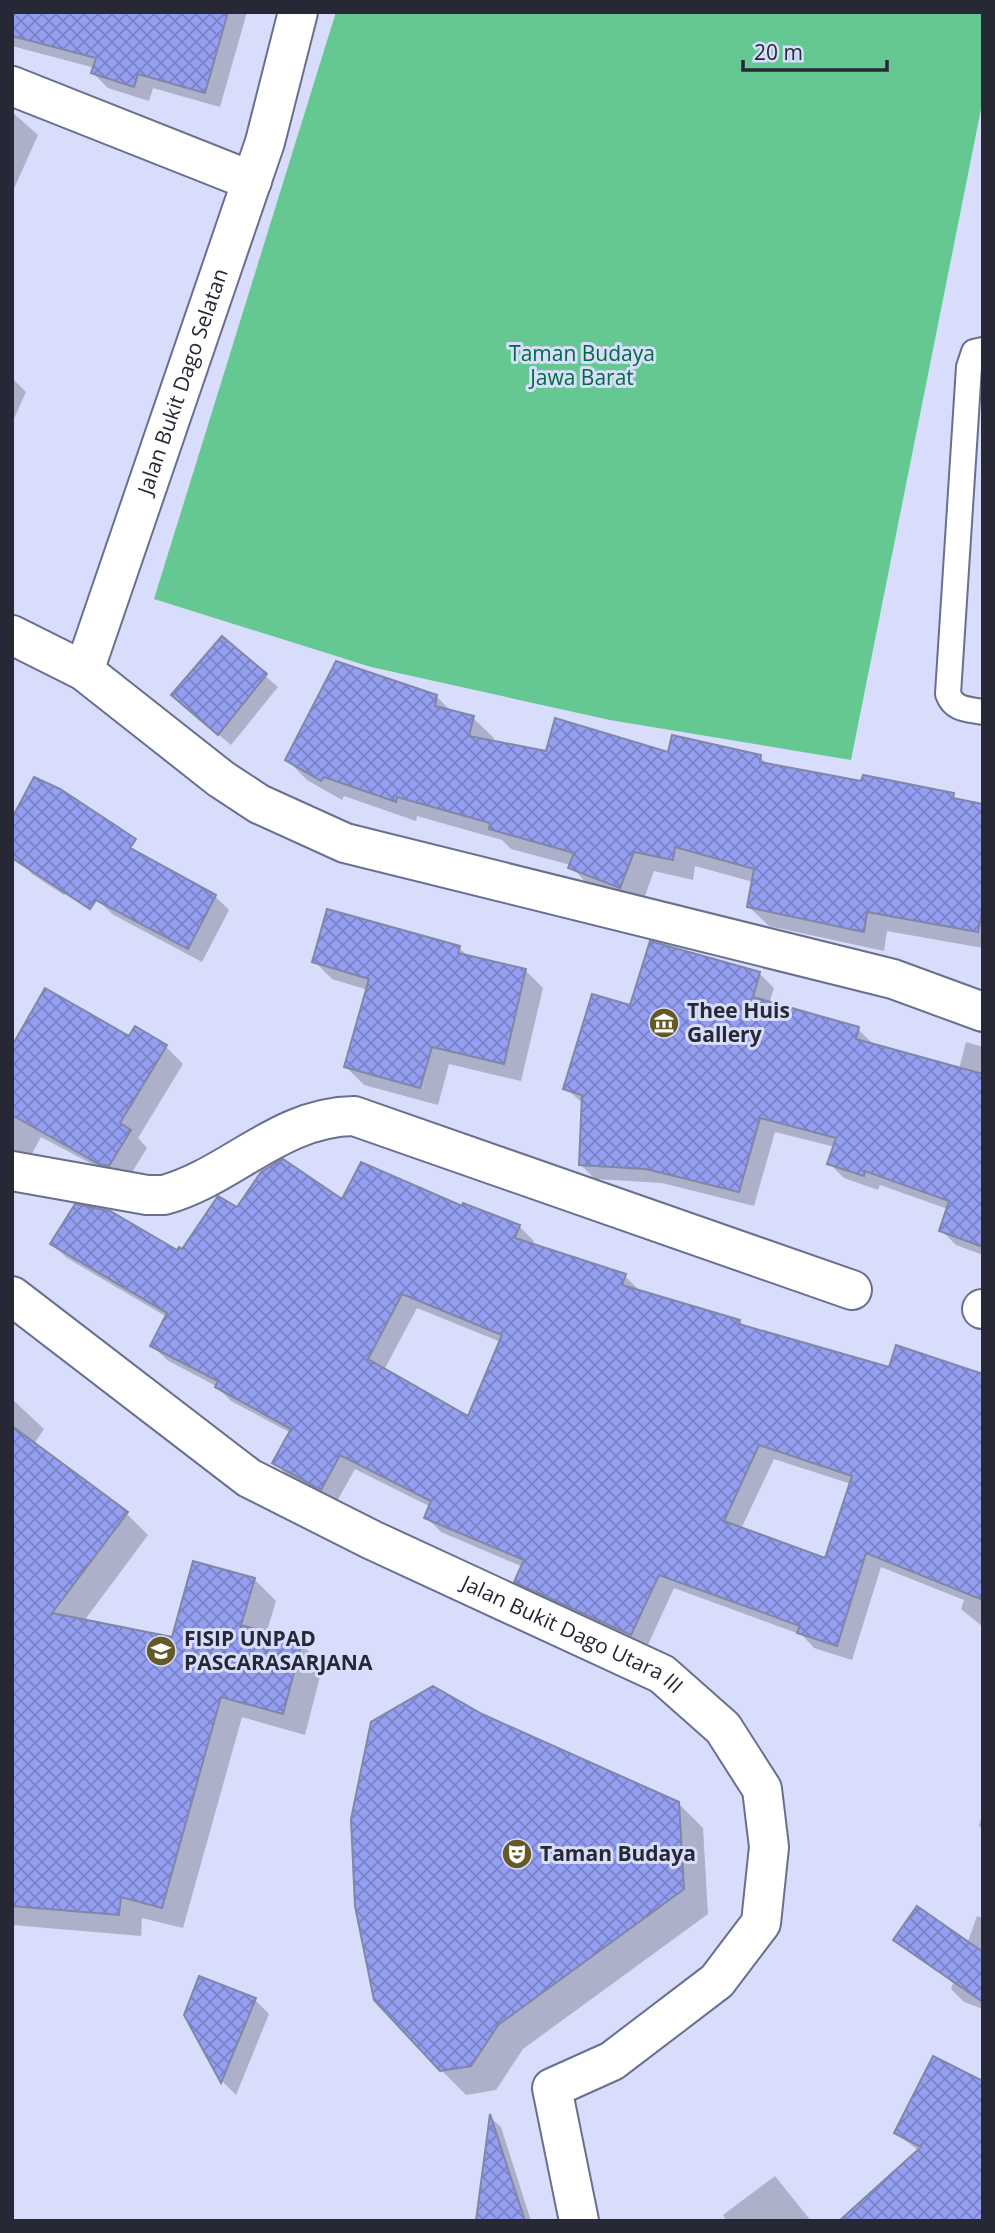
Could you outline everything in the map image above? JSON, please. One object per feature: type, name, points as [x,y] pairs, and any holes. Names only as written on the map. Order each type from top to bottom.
[{"type":"street","name":"Jalan Bukit Dago Selatan","points":[[84,671],[252,181],[298,12]]},
{"type":"street","points":[[12,86],[252,181]]},
{"type":"street","points":[[12,635],[84,671],[221,779],[259,804],[334,839],[893,979],[982,1012]]},
{"type":"street","points":[[12,1171],[147,1195],[164,1195],[304,1123],[334,1116],[354,1116],[852,1290]]},
{"type":"street","name":"Jalan Bukit Dago Utara III","points":[[12,1296],[249,1478],[372,1540],[662,1674],[723,1728],[762,1789],[769,1847],[761,1923],[717,1981],[612,2061],[552,2088],[579,2221]]},
{"type":"lane","points":[[983,351],[974,352],[969,366],[948,694],[956,707],[983,712]]},
{"type":"green space","name":"Taman Budaya Jawa Barat","points":[[336,12],[983,12],[983,99],[851,760],[610,720],[371,667],[154,599]]},
{"type":"building","points":[[12,12],[228,12],[205,93],[138,74],[134,87],[91,73],[96,58],[12,36]]},
{"type":"building","points":[[222,636],[267,674],[218,735],[171,695]]},
{"type":"building","points":[[336,661],[437,695],[435,706],[474,716],[469,736],[546,751],[555,718],[668,752],[672,735],[761,755],[760,762],[861,781],[863,775],[954,793],[953,798],[983,804],[983,906],[978,932],[867,912],[864,932],[747,907],[754,869],[675,847],[673,860],[634,852],[620,888],[568,868],[574,853],[489,829],[490,823],[397,797],[396,802],[324,777],[321,781],[285,760]]},
{"type":"building","points":[[34,777],[60,789],[136,839],[130,848],[216,895],[188,949],[96,900],[90,909],[12,858],[12,818]]},
{"type":"building","points":[[327,909],[460,946],[458,953],[526,969],[504,1064],[432,1047],[420,1088],[344,1067],[369,979],[312,962]]},
{"type":"building","points":[[650,941],[760,972],[753,997],[859,1027],[856,1039],[983,1074],[983,1247],[939,1231],[949,1201],[865,1171],[864,1176],[827,1164],[836,1138],[760,1118],[739,1192],[646,1169],[579,1165],[582,1095],[563,1089],[592,994],[630,1005]]},
{"type":"building","points":[[45,988],[129,1036],[135,1026],[167,1045],[120,1123],[131,1130],[109,1166],[99,1164],[12,1115],[12,1046]]},
{"type":"building","points":[[283,1159],[342,1199],[361,1162],[462,1206],[463,1203],[520,1225],[515,1238],[626,1274],[622,1285],[740,1320],[739,1324],[889,1367],[896,1345],[983,1374],[983,1600],[866,1553],[837,1646],[797,1633],[800,1626],[659,1575],[631,1635],[514,1582],[524,1560],[424,1518],[431,1501],[340,1455],[321,1490],[272,1463],[291,1429],[215,1387],[218,1381],[150,1346],[167,1313],[50,1244],[75,1204],[110,1211],[177,1250],[179,1247],[182,1249],[218,1196],[237,1207],[261,1172]],"holes":[[[402,1294],[502,1335],[468,1416],[368,1359]],[[759,1445],[852,1476],[825,1558],[724,1521]]]},
{"type":"building","name":"FISIP UNPAD PASCARASARJANA","points":[[12,1426],[128,1512],[52,1613],[172,1637],[193,1561],[255,1578],[241,1625],[302,1642],[283,1714],[221,1697],[162,1908],[121,1897],[119,1915],[12,1906]]},
{"type":"building","name":"Taman Budaya","points":[[433,1686],[482,1714],[679,1802],[684,1889],[498,2025],[471,2066],[440,2071],[374,2000],[355,1906],[351,1819],[371,1722]]},
{"type":"building","points":[[917,1906],[983,1952],[983,2002],[893,1940]]},
{"type":"building","points":[[199,1976],[256,1998],[221,2083],[184,2015]]},
{"type":"building","points":[[933,2056],[983,2081],[983,2221],[839,2221],[921,2147],[894,2133]]},
{"type":"building","points":[[490,2114],[525,2221],[476,2221]]},
{"type":"place","name":"Thee Huis Gallery","points":[[664,1023]]},
{"type":"place","name":"FISIP UNPAD PASCARASARJANA","points":[[161,1651]]},
{"type":"place","name":"Taman Budaya","points":[[517,1854]]}]
